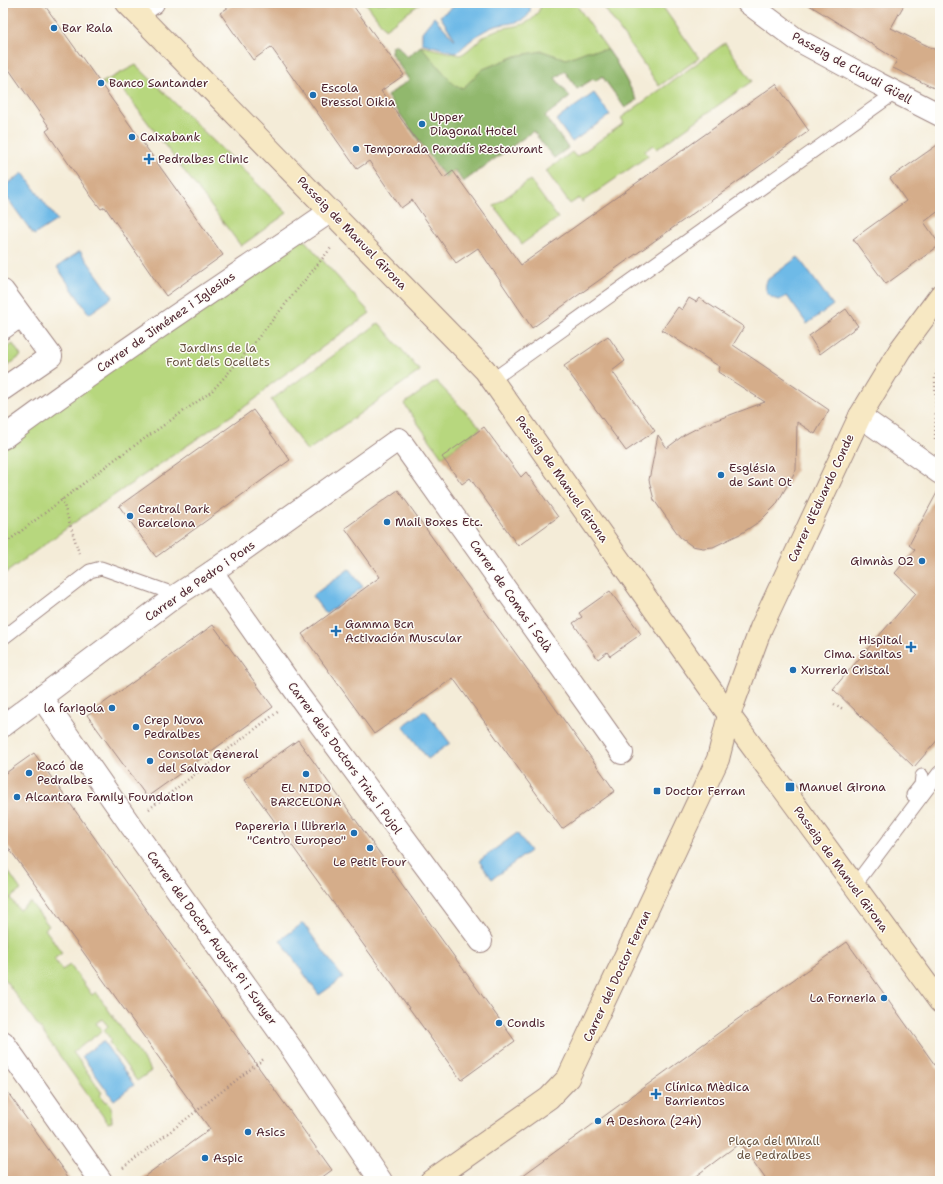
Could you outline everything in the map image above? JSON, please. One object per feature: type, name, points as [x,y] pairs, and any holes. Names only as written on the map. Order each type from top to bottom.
[{"type":"street","name":"Passeig de Claudi Güell","points":[[748,3],[796,39],[940,115]]},
{"type":"street","name":"Passeig de Manuel Girona","points":[[139,6],[331,211],[485,370],[729,715],[940,1002]]},
{"type":"street","name":"Carrer de Jiménez i Iglesias","points":[[3,438],[63,393],[220,284],[331,211]]},
{"type":"street","points":[[3,292],[12,322],[51,356],[3,389]]},
{"type":"street","name":"Carrer d'Eduardo Conde","points":[[729,715],[761,628],[860,416],[900,350],[940,296]]},
{"type":"street","points":[[860,416],[934,468]]},
{"type":"street","name":"Carrer de Pedro i Pons","points":[[3,726],[177,595],[212,572],[399,439]]},
{"type":"street","name":"Carrer de Comas i Solà","points":[[399,439],[622,753]]},
{"type":"street","name":"Carrer dels Doctors Trias i Pujol","points":[[212,572],[298,696],[481,942]]},
{"type":"street","name":"Carrer del Doctor August Pi i Sunyer","points":[[41,697],[129,823],[291,1048],[381,1181]]},
{"type":"street","name":"Carrer del Doctor Ferran","points":[[431,1181],[549,1098],[568,1078],[718,759],[729,715]]},
{"type":"street","points":[[3,1042],[101,1181]]},
{"type":"lane","points":[[492,380],[896,92]]},
{"type":"lane","points":[[3,638],[90,571],[101,568],[177,595]]},
{"type":"lane","points":[[854,886],[939,773]]},
{"type":"lane","points":[[906,818],[911,797],[921,785],[922,776]]},
{"type":"path","points":[[3,545],[114,460],[211,392],[240,360],[335,243]]},
{"type":"path","points":[[934,468],[936,412],[935,377],[940,362]]},
{"type":"path","points":[[62,500],[79,553]]},
{"type":"path","points":[[834,704],[842,709]]},
{"type":"path","points":[[143,813],[281,709]]},
{"type":"path","points":[[122,1169],[265,1058]]},
{"type":"green space","points":[[366,3],[421,3],[385,29]]},
{"type":"green space","points":[[542,3],[575,3],[615,60],[637,100],[625,108],[602,76],[595,81],[593,79],[577,89],[565,71],[555,78],[570,97],[545,116],[568,148],[554,158],[533,131],[463,182],[455,170],[445,177],[387,96],[409,80],[391,53],[392,48],[396,44],[407,57],[421,46],[460,55],[466,52],[486,35],[494,31],[526,23],[538,13]]},
{"type":"green space","points":[[601,3],[660,3],[699,58],[659,86]]},
{"type":"green space","points":[[725,43],[752,81],[657,149],[653,145],[645,151],[648,156],[582,202],[579,198],[570,204],[546,171],[572,152],[576,157],[624,123],[621,118]]},
{"type":"green space","points":[[396,44],[407,57],[421,46],[455,86],[463,88],[483,69],[516,56],[542,51],[566,59],[587,51],[608,50],[637,100],[625,108],[602,76],[595,81],[593,79],[577,89],[565,71],[555,78],[570,97],[545,116],[568,148],[554,158],[533,131],[463,182],[455,170],[445,177],[387,96],[409,80],[391,53],[392,47]]},
{"type":"green space","points":[[136,65],[287,213],[241,246],[118,83],[111,88],[101,83]]},
{"type":"green space","points":[[530,180],[558,218],[522,244],[494,206]]},
{"type":"green space","name":"Jardins de la Font dels Ocellets","points":[[298,233],[370,313],[270,385],[250,403],[82,517],[3,575],[3,438]]},
{"type":"green space","points":[[379,323],[420,371],[307,451],[271,400]]},
{"type":"green space","points":[[13,344],[21,356],[3,369],[3,350]]},
{"type":"green space","points":[[436,381],[481,428],[442,457],[404,404]]},
{"type":"green space","points":[[3,864],[21,890],[10,898],[19,910],[30,902],[49,926],[45,929],[62,953],[54,959],[62,970],[70,965],[92,995],[96,992],[151,1071],[137,1081],[109,1042],[111,1040],[104,1030],[108,1026],[102,1019],[96,1023],[102,1031],[73,1052],[102,1093],[100,1095],[111,1107],[112,1122],[108,1123],[3,977]]},
{"type":"water","points":[[459,3],[530,3],[530,11],[523,20],[485,30],[472,39],[457,53],[422,43],[422,32],[434,17],[455,39],[440,16]]},
{"type":"water","points":[[594,93],[610,115],[572,142],[556,120]]},
{"type":"water","points":[[23,173],[57,220],[34,235],[3,192],[3,187]]},
{"type":"water","points":[[80,251],[113,297],[89,314],[57,267]]},
{"type":"water","points":[[798,257],[833,305],[807,324],[787,296],[779,300],[775,299],[767,293],[766,290],[767,280]]},
{"type":"water","points":[[349,569],[363,587],[326,614],[312,596]]},
{"type":"water","points":[[425,710],[450,743],[428,759],[403,726]]},
{"type":"water","points":[[517,833],[530,851],[492,879],[479,861]]},
{"type":"water","points":[[303,923],[343,978],[319,995],[280,940]]},
{"type":"water","points":[[103,1041],[134,1085],[114,1100],[82,1056]]},
{"type":"building","points":[[3,3],[43,3],[223,255],[166,296],[105,207],[101,209],[91,196],[46,131],[50,128],[3,61]]},
{"type":"building","points":[[235,3],[351,3],[404,75],[381,91],[444,178],[453,171],[521,265],[776,84],[809,131],[532,328],[478,248],[456,263],[412,200],[401,208],[369,161],[357,169],[271,47],[253,60],[220,13]]},
{"type":"building","points":[[806,3],[905,3],[891,28],[940,52],[940,91],[893,68],[897,60]]},
{"type":"building","points":[[940,143],[940,210],[924,222],[940,245],[886,284],[853,239],[906,201],[890,178]]},
{"type":"building","name":"Església de Sant Ot","points":[[689,298],[696,302],[699,298],[744,327],[733,345],[829,410],[815,434],[797,422],[796,470],[776,505],[760,521],[742,533],[713,547],[703,548],[692,546],[680,537],[654,500],[649,480],[658,435],[667,448],[684,435],[703,425],[765,402],[718,372],[720,367],[662,330],[678,307],[682,310]]},
{"type":"building","points":[[846,309],[858,326],[820,354],[809,336]]},
{"type":"building","points":[[608,336],[625,361],[612,371],[655,431],[626,451],[564,366]]},
{"type":"building","points":[[253,410],[290,460],[156,557],[119,506]]},
{"type":"building","points":[[484,427],[521,477],[526,472],[558,517],[518,546],[470,478],[462,484],[442,457]]},
{"type":"building","points":[[940,487],[940,737],[914,767],[833,689],[916,593],[895,573],[915,550],[909,545]]},
{"type":"building","points":[[398,490],[615,791],[562,829],[453,678],[374,734],[302,634],[380,577],[345,528]]},
{"type":"building","points":[[610,591],[641,634],[610,656],[607,652],[598,659],[573,623],[582,617],[579,613]]},
{"type":"building","points":[[213,625],[273,707],[147,797],[87,715]]},
{"type":"building","points":[[298,740],[515,1041],[461,1080],[244,779]]},
{"type":"building","points":[[34,753],[332,1170],[317,1181],[138,1181],[210,1129],[3,840],[3,775]]},
{"type":"building","points":[[847,942],[940,1072],[940,1181],[767,1181],[740,1143],[689,1181],[515,1181],[735,1021]]},
{"type":"building","points":[[3,1086],[46,1146],[71,1181],[3,1181]]},
{"type":"place","name":"Bar Rala","points":[[54,28]]},
{"type":"place","name":"Banco Santander","points":[[101,83]]},
{"type":"place","name":"Escola Bressol Oikia","points":[[313,95]]},
{"type":"place","name":"Upper Diagonal Hotel","points":[[422,124]]},
{"type":"place","name":"Caixabank","points":[[132,137]]},
{"type":"place","name":"Temporada Paradís Restaurant","points":[[356,149]]},
{"type":"place","name":"Pedralbes Clinic","points":[[149,159]]},
{"type":"place","name":"Església de Sant Ot","points":[[721,475]]},
{"type":"place","name":"Central Park Barcelona","points":[[130,516]]},
{"type":"place","name":"Mail Boxes Etc.","points":[[387,522]]},
{"type":"place","name":"Gimnàs O2","points":[[922,561]]},
{"type":"place","name":"Gamma Bcn Activación Muscular","points":[[336,631]]},
{"type":"place","name":"Hispital Cima. Sanitas","points":[[911,647]]},
{"type":"place","name":"Xurreria Cristal","points":[[793,670]]},
{"type":"place","name":"la farigola","points":[[112,708]]},
{"type":"place","name":"Crep Nova Pedralbes","points":[[136,727]]},
{"type":"place","name":"Consolat General del Salvador","points":[[150,761]]},
{"type":"place","name":"Racó de Pedralbes","points":[[29,773]]},
{"type":"place","name":"EL NIDO BARCELONA","points":[[306,774]]},
{"type":"place","name":"Manuel Girona","points":[[790,787]]},
{"type":"place","name":"Doctor Ferran","points":[[657,791]]},
{"type":"place","name":"Alcantara Family Foundation","points":[[17,797]]},
{"type":"place","name":"Papereria i llibreria \"Centro Europeo\"","points":[[354,833]]},
{"type":"place","name":"Le Petit Four","points":[[370,848]]},
{"type":"place","name":"La Forneria","points":[[884,998]]},
{"type":"place","name":"Condis","points":[[499,1023]]},
{"type":"place","name":"Clínica Mèdica Barrientos","points":[[656,1094]]},
{"type":"place","name":"A Deshora (24h)","points":[[598,1121]]},
{"type":"place","name":"Asics","points":[[248,1132]]},
{"type":"place","name":"Aspic","points":[[205,1158]]},
{"type":"park label","name":"Plaça del Mirall de Pedralbes","points":[[774,1148]]}]
